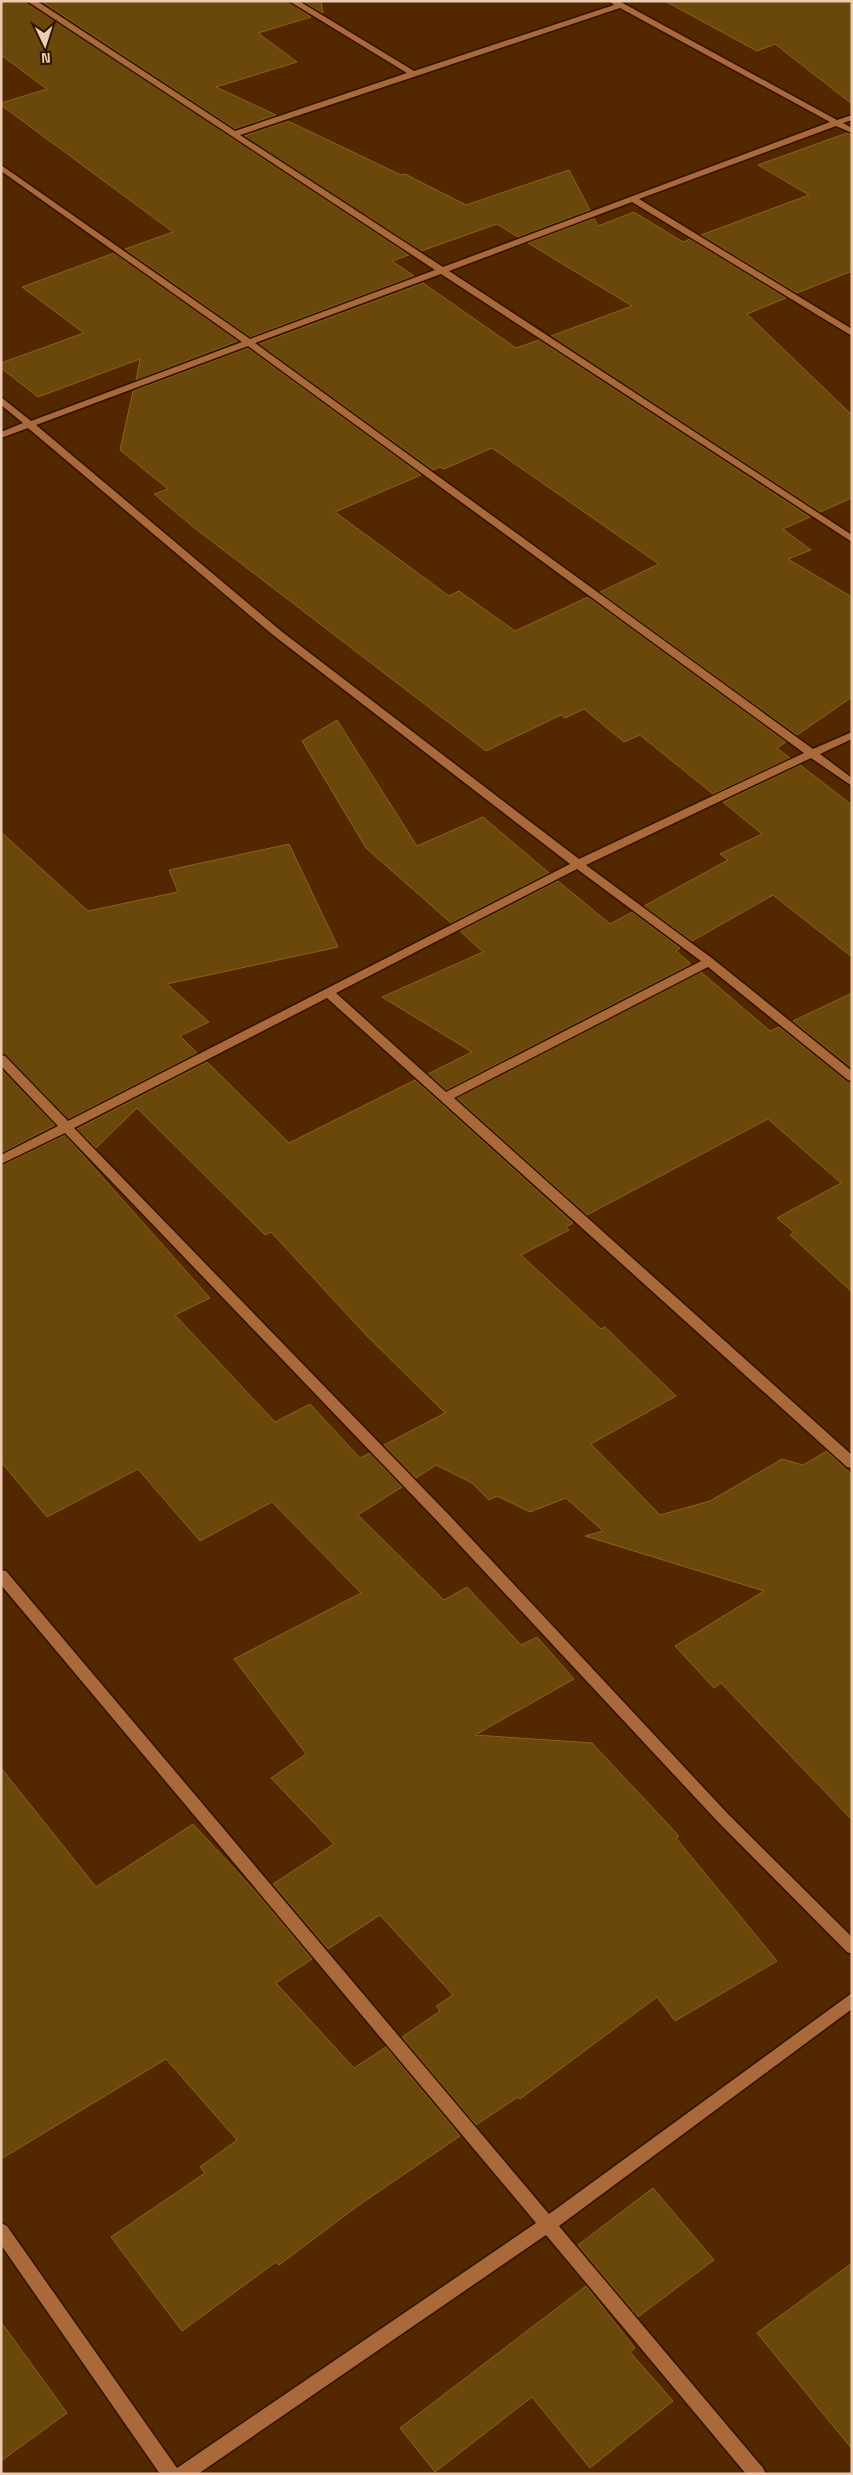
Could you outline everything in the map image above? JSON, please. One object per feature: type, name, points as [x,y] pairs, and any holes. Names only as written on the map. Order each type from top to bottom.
[{"type":"street","points":[[31,1],[852,540]]},
{"type":"street","points":[[293,1],[412,73]]},
{"type":"street","points":[[234,134],[617,3],[852,131]]},
{"type":"street","points":[[1,435],[852,117]]},
{"type":"street","points":[[1,166],[248,342],[852,783]]},
{"type":"street","points":[[634,200],[852,333]]},
{"type":"street","points":[[1,400],[277,633],[578,864],[710,962],[852,1077]]},
{"type":"street","points":[[1,1160],[578,864],[852,735]]},
{"type":"street","points":[[444,1098],[710,962]]},
{"type":"street","points":[[328,992],[852,1463]]},
{"type":"street","points":[[1,1059],[446,1521],[724,1819],[852,1947]]},
{"type":"street","points":[[1,1574],[758,2474]]},
{"type":"street","points":[[183,2474],[547,2225],[852,2000]]},
{"type":"street","points":[[1,2231],[171,2474]]},
{"type":"building","points":[[1,1],[25,1],[409,255],[392,261],[414,276],[250,337],[125,249],[173,232],[1,105],[1,103],[47,89],[1,55]]},
{"type":"building","points":[[41,1],[287,1],[311,17],[258,33],[297,62],[216,87],[276,115],[235,129]]},
{"type":"building","points":[[303,1],[321,1],[323,13],[322,13]]},
{"type":"building","points":[[665,1],[852,1],[852,104],[775,44],[757,51]]},
{"type":"building","points":[[288,121],[401,175],[405,174],[466,205],[569,170],[590,210],[518,237],[497,224],[421,251],[244,136]]},
{"type":"building","points":[[847,133],[852,135],[852,271],[797,293],[701,235],[809,195],[758,165]]},
{"type":"building","points":[[634,212],[683,242],[690,239],[786,298],[747,314],[852,415],[852,498],[820,512],[551,336],[632,306],[528,243],[594,218],[598,226]]},
{"type":"building","points":[[114,253],[238,341],[136,380],[140,359],[38,397],[1,368],[1,363],[84,333],[22,287]]},
{"type":"building","points":[[423,283],[516,348],[539,340],[810,517],[783,529],[811,550],[788,559],[852,597],[852,697],[797,735],[600,592],[659,564],[492,448],[444,469],[440,467],[433,470],[259,344]]},
{"type":"building","points":[[248,348],[421,475],[335,512],[449,596],[459,591],[515,631],[588,597],[786,742],[777,748],[790,758],[713,794],[640,735],[624,742],[584,709],[565,718],[561,715],[486,751],[192,526],[154,494],[168,489],[120,450],[133,391]]},
{"type":"building","points":[[337,720],[417,846],[483,817],[549,873],[451,923],[366,848],[302,741]]},
{"type":"building","points":[[800,765],[852,805],[852,957],[773,895],[692,941],[644,906],[728,860],[720,854],[762,834],[723,802]]},
{"type":"building","points":[[1,832],[88,911],[178,892],[169,870],[289,844],[338,947],[167,984],[209,1022],[180,1036],[197,1053],[68,1119],[6,1055],[1,1053]]},
{"type":"building","points":[[558,881],[610,924],[632,912],[680,948],[676,951],[691,964],[446,1090],[428,1074],[472,1052],[382,997],[483,952],[460,931]]},
{"type":"building","points":[[701,972],[770,1031],[779,1027],[852,1083],[852,1292],[790,1235],[794,1232],[777,1218],[841,1183],[768,1119],[587,1215],[457,1098]]},
{"type":"building","points":[[852,993],[852,1068],[793,1021]]},
{"type":"building","points":[[207,1062],[289,1143],[415,1080],[573,1223],[566,1227],[569,1230],[521,1255],[601,1329],[605,1327],[676,1396],[591,1444],[660,1515],[710,1501],[782,1459],[803,1465],[827,1451],[852,1475],[852,1820],[721,1683],[714,1688],[675,1646],[764,1591],[585,1536],[603,1531],[566,1498],[530,1512],[497,1496],[489,1500],[472,1483],[436,1465],[416,1478],[384,1445],[445,1413],[366,1335],[271,1232],[265,1235],[137,1108],[96,1148],[77,1129]]},
{"type":"building","points":[[1,1069],[55,1125],[1,1153]]},
{"type":"building","points":[[65,1135],[210,1298],[175,1315],[275,1422],[310,1404],[360,1458],[370,1453],[402,1487],[358,1515],[444,1600],[467,1587],[521,1645],[537,1637],[574,1679],[475,1735],[592,1743],[679,1836],[676,1838],[777,1961],[675,2021],[657,1997],[520,2099],[518,2097],[476,2125],[402,2037],[440,2011],[436,2006],[453,1995],[380,1915],[328,1949],[273,1884],[334,1844],[271,1778],[306,1754],[234,1659],[361,1593],[272,1502],[200,1541],[138,1469],[47,1517],[1,1462],[1,1166]]},
{"type":"building","points":[[1,1768],[96,1887],[193,1824],[255,1891],[312,1959],[276,1983],[354,2068],[386,2047],[460,2136],[359,2205],[279,2265],[276,2262],[182,2331],[111,2237],[205,2173],[200,2167],[237,2140],[166,2059],[1,2159]]},
{"type":"building","points":[[653,2188],[714,2260],[638,2317],[578,2245]]},
{"type":"building","points":[[852,2263],[852,2449],[757,2333]]},
{"type":"building","points":[[586,2286],[635,2348],[630,2352],[673,2401],[590,2468],[532,2397],[435,2472],[400,2428]]},
{"type":"building","points":[[1,2322],[67,2413],[1,2461]]}]
